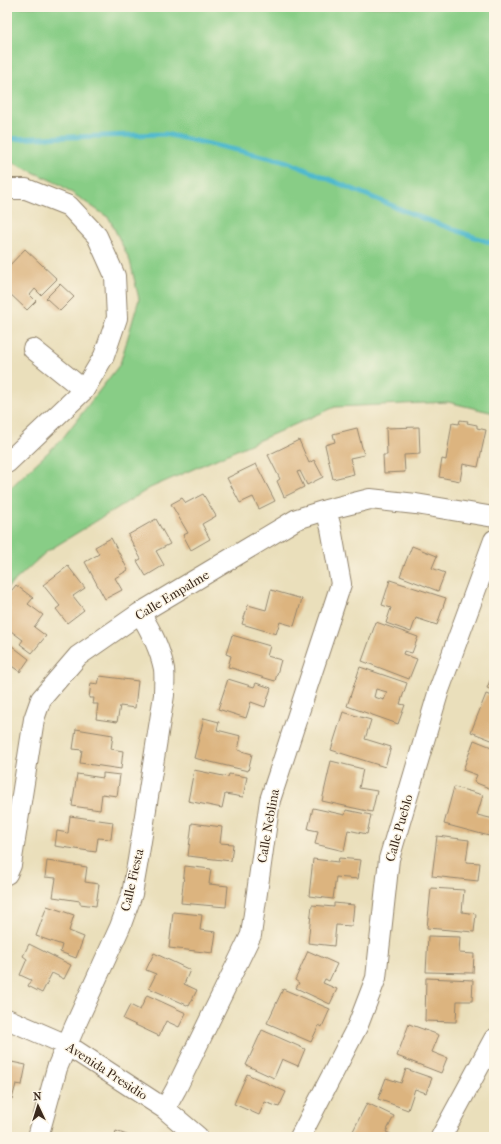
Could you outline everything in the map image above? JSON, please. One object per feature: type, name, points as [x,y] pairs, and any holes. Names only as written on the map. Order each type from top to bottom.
[{"type":"street","points":[[7,189],[26,190],[68,206],[97,236],[114,276],[117,318],[104,356],[84,390],[7,463]]},
{"type":"street","points":[[32,350],[84,390]]},
{"type":"street","name":"Calle Empalme","points":[[7,874],[11,865],[34,719],[41,699],[78,656],[140,613],[298,519],[370,499],[416,504],[494,517]]},
{"type":"street","name":"Calle Neblina","points":[[165,1109],[251,935],[270,800],[341,584],[331,528],[326,510]]},
{"type":"street","name":"Calle Pueblo","points":[[300,1137],[358,1025],[376,978],[389,859],[440,690],[494,540]]},
{"type":"street","name":"Calle Fiesta","points":[[38,1137],[57,1068],[120,927],[132,894],[164,694],[164,670],[159,648],[140,613]]},
{"type":"street","name":"Avenida Presidio","points":[[7,1019],[67,1045],[165,1109],[198,1137]]},
{"type":"street","points":[[441,1137],[494,1039]]},
{"type":"green space","points":[[7,7],[494,7],[494,413],[448,402],[335,407],[150,488],[46,552],[7,588],[7,491],[62,439],[120,364],[139,299],[130,261],[109,218],[59,184],[7,160]]},
{"type":"building","points":[[25,249],[57,279],[41,295],[35,289],[30,295],[36,301],[27,310],[7,291],[7,268]]},
{"type":"building","points":[[60,284],[74,297],[60,311],[46,298]]},
{"type":"building","points":[[460,420],[468,421],[467,423],[477,425],[477,428],[486,430],[478,467],[463,464],[460,481],[439,477],[442,459],[446,460],[452,423],[459,424]]},
{"type":"building","points":[[419,427],[420,454],[404,455],[405,472],[384,473],[383,455],[387,455],[386,428]]},
{"type":"building","points":[[357,428],[364,455],[350,458],[354,474],[333,479],[325,445],[335,442],[333,434]]},
{"type":"building","points":[[299,440],[309,463],[314,460],[323,477],[307,485],[300,471],[297,472],[304,487],[284,497],[277,481],[280,479],[268,455]]},
{"type":"building","points":[[256,464],[275,501],[259,509],[253,497],[240,503],[227,478]]},
{"type":"building","points":[[203,494],[216,516],[202,524],[210,539],[191,550],[183,535],[188,533],[171,504],[182,498],[186,503]]},
{"type":"building","points":[[156,519],[170,544],[156,551],[164,565],[146,576],[137,561],[141,559],[128,535]]},
{"type":"building","points":[[111,538],[128,570],[115,578],[122,590],[105,599],[85,562],[99,554],[95,547]]},
{"type":"building","points":[[412,546],[437,556],[432,568],[445,573],[438,591],[400,576]]},
{"type":"building","points":[[68,566],[85,588],[73,596],[84,610],[67,623],[56,609],[60,606],[43,585]]},
{"type":"building","points":[[390,580],[446,598],[437,625],[416,618],[411,632],[386,623],[391,608],[382,605]]},
{"type":"building","points":[[16,585],[33,598],[28,604],[43,615],[34,627],[46,636],[32,653],[20,644],[23,640],[7,628],[7,615],[11,609],[7,606],[7,596]]},
{"type":"building","points":[[271,590],[302,599],[294,626],[280,622],[276,634],[242,624],[248,605],[266,610]]},
{"type":"building","points":[[376,622],[418,637],[412,653],[404,651],[403,654],[417,659],[409,679],[362,661]]},
{"type":"building","points":[[232,635],[270,646],[267,656],[281,660],[275,681],[228,667],[231,656],[226,654]]},
{"type":"building","points":[[7,642],[29,659],[20,672],[9,664],[7,666]]},
{"type":"building","points":[[360,667],[407,683],[400,704],[405,705],[398,724],[347,706]],"holes":[[[376,689],[387,692],[384,700],[374,697]]]},
{"type":"building","points":[[494,671],[494,691],[487,688]]},
{"type":"building","points":[[100,676],[138,681],[135,708],[120,706],[117,722],[96,719],[98,704],[93,704],[94,698],[89,698],[91,683],[98,684]]},
{"type":"building","points":[[228,679],[254,687],[256,683],[271,688],[265,707],[251,702],[246,718],[218,709]]},
{"type":"building","points":[[486,694],[494,697],[494,741],[471,732]]},
{"type":"building","points":[[343,712],[371,720],[365,739],[391,747],[385,767],[331,750]]},
{"type":"building","points":[[204,718],[219,722],[217,730],[241,736],[238,750],[252,754],[248,771],[194,758]]},
{"type":"building","points":[[76,729],[113,735],[111,749],[123,751],[121,769],[80,763],[82,750],[73,749]]},
{"type":"building","points":[[474,740],[494,748],[494,790],[474,782],[477,775],[463,770]]},
{"type":"building","points":[[331,761],[363,769],[359,788],[377,791],[372,812],[322,801]]},
{"type":"building","points":[[194,770],[228,777],[229,774],[247,777],[243,797],[225,794],[222,808],[188,801]]},
{"type":"building","points":[[103,773],[120,775],[117,796],[102,794],[100,810],[72,806],[77,774],[103,778]]},
{"type":"building","points":[[454,787],[483,795],[477,815],[494,819],[489,836],[444,824]]},
{"type":"building","points":[[313,808],[345,815],[346,810],[371,815],[367,834],[348,830],[344,851],[315,844],[318,831],[308,829]]},
{"type":"building","points":[[70,816],[113,822],[111,839],[98,838],[96,852],[55,846],[57,831],[68,833]]},
{"type":"building","points":[[192,823],[222,827],[220,843],[233,844],[231,861],[188,856]]},
{"type":"building","points":[[437,836],[469,840],[466,862],[480,863],[478,881],[432,876]]},
{"type":"building","points":[[339,858],[361,860],[358,879],[336,877],[333,899],[309,896],[313,859],[338,862]]},
{"type":"building","points":[[47,861],[87,867],[85,882],[99,884],[96,906],[80,904],[80,901],[53,897],[56,878],[45,877]]},
{"type":"building","points":[[185,866],[211,869],[209,884],[228,886],[226,907],[181,903]]},
{"type":"building","points":[[431,888],[464,890],[462,912],[476,914],[474,932],[427,928]]},
{"type":"building","points":[[334,903],[354,905],[352,926],[336,925],[334,946],[308,943],[312,905],[334,907]]},
{"type":"building","points":[[47,906],[74,915],[69,931],[84,937],[76,958],[60,952],[62,945],[36,936]]},
{"type":"building","points":[[173,912],[202,915],[200,930],[216,932],[213,953],[169,948]]},
{"type":"building","points":[[428,936],[460,937],[459,953],[474,954],[473,973],[426,972]]},
{"type":"building","points":[[29,944],[71,965],[64,979],[52,973],[42,993],[28,986],[31,980],[20,975],[27,959],[23,956]]},
{"type":"building","points":[[308,951],[337,964],[329,981],[325,979],[323,983],[337,989],[330,1004],[296,988],[299,983],[295,980]]},
{"type":"building","points":[[154,953],[190,970],[184,984],[197,990],[189,1006],[149,988],[156,974],[146,970]]},
{"type":"building","points":[[426,978],[473,980],[472,1001],[457,1001],[456,1022],[425,1021]]},
{"type":"building","points":[[283,989],[330,1009],[322,1027],[319,1025],[311,1042],[267,1023]]},
{"type":"building","points":[[147,995],[186,1013],[179,1027],[166,1021],[159,1036],[123,1019],[130,1005],[140,1010]]},
{"type":"building","points":[[409,1024],[439,1035],[432,1052],[447,1058],[441,1073],[397,1056]]},
{"type":"building","points":[[262,1030],[305,1049],[298,1066],[282,1059],[274,1078],[246,1065]]},
{"type":"building","points":[[7,1061],[26,1065],[22,1085],[16,1084],[12,1099],[7,1098]]},
{"type":"building","points":[[406,1069],[432,1078],[426,1093],[415,1089],[408,1110],[378,1099],[386,1078],[401,1083]]},
{"type":"building","points":[[247,1074],[286,1092],[279,1107],[265,1102],[259,1115],[234,1104]]},
{"type":"building","points":[[367,1103],[394,1116],[386,1132],[397,1137],[354,1137],[351,1135]]},
{"type":"building","points":[[116,1131],[132,1137],[114,1137]]},
{"type":"waterway","points":[[7,139],[165,134],[285,161],[422,218],[494,244]]}]
